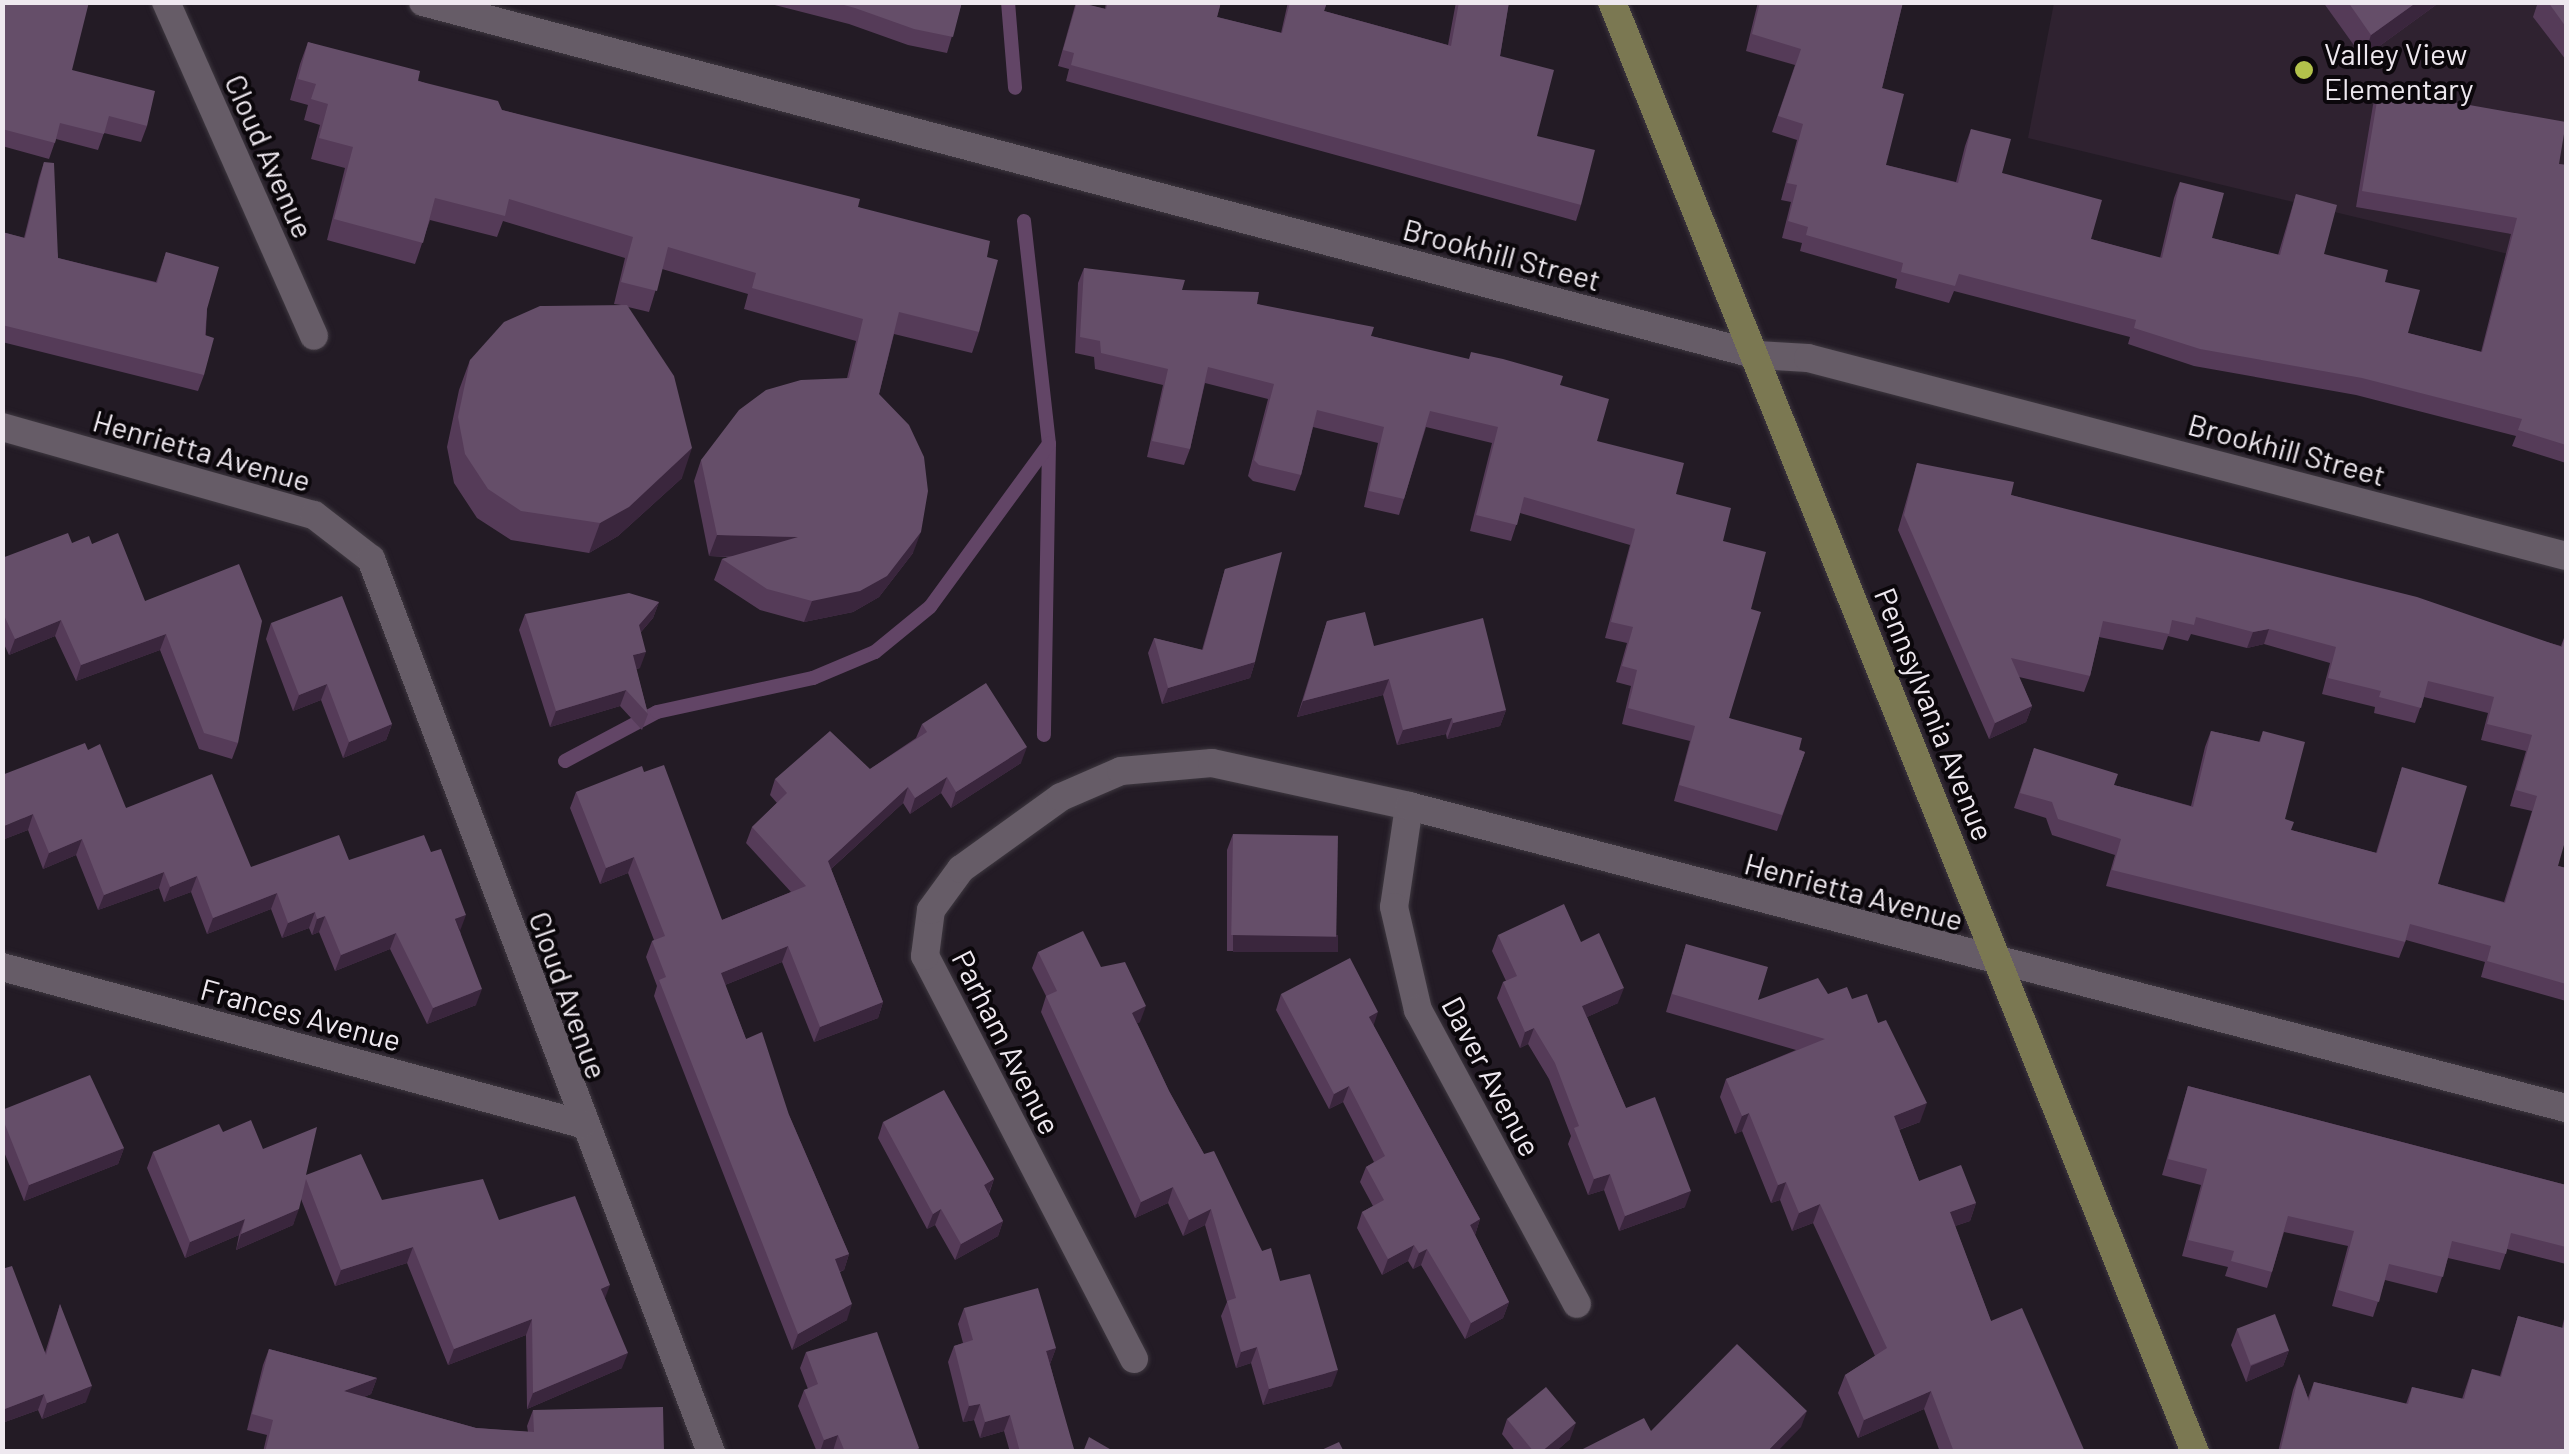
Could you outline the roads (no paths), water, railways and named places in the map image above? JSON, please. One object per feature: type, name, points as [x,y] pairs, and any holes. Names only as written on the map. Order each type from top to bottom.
[{"type":"main road","name":"Pennsylvania Avenue","points":[[1612,2],[1757,355],[2194,1452]]},
{"type":"street","name":"Cloud Avenue","points":[[166,2],[314,336]]},
{"type":"street","name":"Brookhill Street","points":[[422,2],[1757,355],[1808,358],[2566,556]]},
{"type":"street","name":"Henrietta Avenue","points":[[2,427],[314,516],[371,560]]},
{"type":"street","name":"Cloud Avenue","points":[[371,560],[582,1124],[711,1452]]},
{"type":"street","name":"Henrietta Avenue","points":[[1121,771],[1212,762],[1410,806],[1999,964],[2566,1108]]},
{"type":"street","name":"Parham Avenue","points":[[1121,771],[1060,797],[962,869],[931,910],[925,956],[1134,1359]]},
{"type":"street","name":"Daver Avenue","points":[[1410,806],[1394,908],[1418,1010],[1577,1304]]},
{"type":"street","name":"Frances Avenue","points":[[2,966],[582,1124]]},
{"type":"waterway","points":[[1008,2],[1015,88]]},
{"type":"waterway","points":[[1024,221],[1049,444],[1044,735]]},
{"type":"waterway","points":[[565,761],[657,712],[813,678],[875,652],[930,607],[1049,444]]},
{"type":"place","name":"Valley View Elementary","points":[[2304,70]]}]
